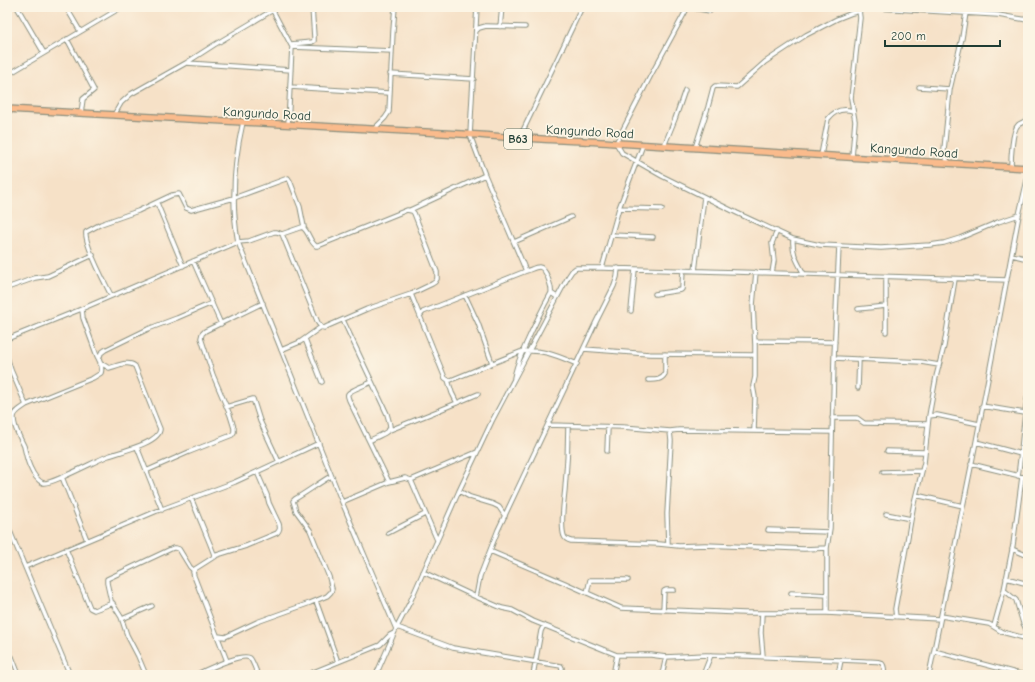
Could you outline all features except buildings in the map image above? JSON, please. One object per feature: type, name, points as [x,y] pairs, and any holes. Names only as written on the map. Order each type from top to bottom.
[{"type":"highway","name":"Kangundo Road","points":[[7,109],[1028,168]]},
{"type":"street","points":[[17,7],[44,53]]},
{"type":"street","points":[[66,7],[80,31]]},
{"type":"street","points":[[7,71],[9,74],[116,9],[122,7]]},
{"type":"street","points":[[292,46],[314,41],[312,7]]},
{"type":"street","points":[[373,130],[389,112],[395,7]]},
{"type":"street","points":[[477,7],[470,135],[526,271]]},
{"type":"street","points":[[500,27],[502,7]]},
{"type":"street","points":[[519,139],[582,7]]},
{"type":"street","points":[[710,11],[688,7],[616,143],[622,153],[704,198],[793,238],[813,244],[881,248],[930,245],[944,243],[960,238],[1019,215]]},
{"type":"street","points":[[852,157],[854,121],[851,98],[860,8]]},
{"type":"street","points":[[695,148],[713,88],[715,86],[737,87],[765,62],[806,35],[860,8],[998,15],[1028,20]]},
{"type":"street","points":[[114,115],[121,103],[131,94],[186,63],[272,9],[292,46],[292,70],[288,125]]},
{"type":"street","points":[[949,163],[945,157],[944,150],[950,89],[962,38],[966,13]]},
{"type":"street","points":[[476,31],[482,27],[525,27]]},
{"type":"street","points":[[67,39],[94,90],[83,99],[81,113]]},
{"type":"street","points":[[292,46],[392,51]]},
{"type":"street","points":[[186,63],[292,70]]},
{"type":"street","points":[[390,74],[474,79]]},
{"type":"street","points":[[290,87],[389,93]]},
{"type":"street","points":[[919,87],[950,89]]},
{"type":"street","points":[[664,146],[676,120],[685,90]]},
{"type":"street","points":[[820,155],[828,119],[831,115],[837,111],[849,109],[853,111]]},
{"type":"street","points":[[1011,167],[1012,144],[1016,128],[1028,118]]},
{"type":"street","points":[[244,122],[236,160],[234,198],[234,219],[238,242],[331,476],[396,628],[453,648],[561,666],[561,675]]},
{"type":"street","points":[[602,268],[619,208],[643,145]]},
{"type":"street","points":[[111,296],[93,255],[86,237],[86,232],[101,224],[157,203],[172,195],[179,194],[186,208],[189,210],[234,198],[288,178],[300,206],[304,228],[312,243],[318,246],[402,211],[410,210],[485,174]]},
{"type":"street","points":[[929,675],[976,442],[1019,215],[1028,176]]},
{"type":"street","points":[[695,271],[704,198]]},
{"type":"street","points":[[157,203],[183,266]]},
{"type":"street","points":[[619,208],[662,209]]},
{"type":"street","points":[[281,350],[300,342],[321,327],[324,328],[411,294],[435,282],[438,276],[437,272],[414,213],[410,210]]},
{"type":"street","points":[[514,242],[570,217]]},
{"type":"street","points":[[7,339],[82,309],[165,272],[183,266],[238,242],[274,232],[282,234],[300,227],[304,228]]},
{"type":"street","points":[[772,273],[774,261],[772,243],[777,231]]},
{"type":"street","points":[[282,234],[318,323],[321,327]]},
{"type":"street","points":[[611,235],[654,237]]},
{"type":"street","points":[[793,238],[794,256],[804,274]]},
{"type":"street","points":[[827,613],[832,418],[839,246]]},
{"type":"street","points":[[7,288],[32,278],[48,276],[93,255]]},
{"type":"street","points":[[1012,255],[1028,259]]},
{"type":"street","points":[[193,261],[221,324]]},
{"type":"street","points":[[420,316],[424,312],[526,271],[539,267],[542,268],[551,287],[551,293],[536,320],[515,368],[513,381]]},
{"type":"street","points":[[376,675],[396,628],[410,602],[492,421],[572,271],[576,268],[1007,280]]},
{"type":"street","points":[[476,597],[480,576],[498,530],[614,286],[618,268]]},
{"type":"street","points":[[631,311],[635,269]]},
{"type":"street","points":[[655,294],[681,290],[683,270]]},
{"type":"street","points":[[754,431],[755,396],[753,386],[755,377],[755,341],[753,305],[756,272]]},
{"type":"street","points":[[886,277],[886,332]]},
{"type":"street","points":[[896,617],[895,604],[910,519],[922,471],[929,416],[944,346],[955,279]]},
{"type":"street","points":[[551,293],[558,297]]},
{"type":"street","points":[[411,294],[445,378],[448,380],[452,394],[457,403]]},
{"type":"street","points":[[465,295],[478,323],[492,363]]},
{"type":"street","points":[[100,362],[101,352],[148,329],[212,303]]},
{"type":"street","points":[[146,471],[232,435],[234,428],[213,375],[201,338],[205,331],[263,303]]},
{"type":"street","points":[[858,309],[886,306]]},
{"type":"street","points":[[82,309],[83,318],[100,362],[102,369],[101,373],[93,378],[26,405],[15,413],[14,416],[15,426],[24,446],[30,469],[43,483],[62,477],[100,459],[137,447],[151,440],[160,432],[135,366],[130,363],[109,368],[100,362]]},
{"type":"street","points":[[417,310],[424,312]]},
{"type":"street","points":[[343,320],[387,414],[390,430]]},
{"type":"street","points":[[305,338],[322,382]]},
{"type":"street","points":[[755,341],[835,342]]},
{"type":"street","points":[[584,349],[649,354],[755,355]]},
{"type":"street","points":[[448,380],[523,351],[530,350],[547,352],[577,364]]},
{"type":"street","points":[[648,380],[661,379],[663,377],[666,354]]},
{"type":"street","points":[[7,357],[26,405]]},
{"type":"street","points":[[834,358],[921,362],[939,365]]},
{"type":"street","points":[[858,388],[859,359]]},
{"type":"street","points":[[372,382],[351,391],[348,395],[349,400],[389,482]]},
{"type":"street","points":[[369,441],[390,430],[478,394]]},
{"type":"street","points":[[994,626],[1004,590],[1012,549],[1028,394]]},
{"type":"street","points":[[226,407],[251,399],[254,400],[260,421],[279,462]]},
{"type":"street","points":[[982,406],[1025,413]]},
{"type":"street","points":[[929,416],[937,415],[979,424]]},
{"type":"street","points":[[832,418],[857,418],[864,423],[928,424]]},
{"type":"street","points":[[548,425],[670,431],[832,432]]},
{"type":"street","points":[[568,426],[568,455],[562,512],[563,535],[566,539],[571,541],[668,544],[679,546],[705,545],[804,549],[828,548]]},
{"type":"street","points":[[607,451],[608,427]]},
{"type":"street","points":[[668,544],[667,514],[671,441],[670,431]]},
{"type":"street","points":[[976,442],[1021,454]]},
{"type":"street","points":[[25,567],[191,498],[226,486],[319,443]]},
{"type":"street","points":[[137,447],[162,510]]},
{"type":"street","points":[[888,451],[925,452]]},
{"type":"street","points":[[342,502],[389,482],[404,478],[410,480],[477,452]]},
{"type":"street","points":[[971,464],[1028,478]]},
{"type":"street","points":[[883,472],[922,471]]},
{"type":"street","points":[[194,571],[215,557],[246,546],[279,531],[280,524],[256,472]]},
{"type":"street","points":[[218,636],[225,637],[257,622],[316,601],[327,596],[331,592],[332,589],[329,577],[310,530],[299,516],[294,501],[331,476]]},
{"type":"street","points":[[62,477],[87,540]]},
{"type":"street","points":[[410,480],[437,540]]},
{"type":"street","points":[[459,491],[470,497],[499,507],[505,516]]},
{"type":"street","points":[[916,495],[963,506]]},
{"type":"street","points":[[191,498],[215,557]]},
{"type":"street","points":[[388,533],[425,514]]},
{"type":"street","points":[[886,514],[910,519]]},
{"type":"street","points":[[7,524],[70,675]]},
{"type":"street","points":[[768,530],[829,532]]},
{"type":"street","points":[[146,675],[127,635],[122,619],[110,596],[107,579],[173,548],[179,549],[194,571],[194,576],[227,661]]},
{"type":"street","points":[[66,549],[90,608],[94,610],[113,603]]},
{"type":"street","points":[[1012,549],[1028,556]]},
{"type":"street","points":[[490,551],[621,608],[744,613],[827,613],[896,617],[941,617],[989,624],[1002,632],[1028,639]]},
{"type":"street","points":[[423,572],[476,597],[502,608],[512,610],[533,621],[617,655],[651,655],[666,657],[711,655],[763,656],[880,662],[885,667],[884,675]]},
{"type":"street","points":[[1006,578],[1028,584]]},
{"type":"street","points":[[587,593],[590,580],[628,580]]},
{"type":"street","points":[[663,610],[664,591],[674,590]]},
{"type":"street","points":[[1004,590],[1016,600],[1023,624],[1028,633]]},
{"type":"street","points":[[791,593],[827,594]]},
{"type":"street","points":[[316,601],[338,662]]},
{"type":"street","points":[[122,619],[152,606]]},
{"type":"street","points":[[762,613],[761,633],[763,656]]},
{"type":"street","points":[[533,675],[541,631],[544,625]]},
{"type":"street","points":[[306,675],[380,645],[394,633]]},
{"type":"street","points":[[222,646],[225,637]]},
{"type":"street","points":[[934,651],[1024,675]]},
{"type":"street","points":[[613,675],[617,655]]},
{"type":"street","points":[[704,675],[711,655]]},
{"type":"street","points":[[7,656],[12,658],[19,675]]},
{"type":"street","points":[[195,675],[227,661],[243,657],[250,658],[258,675]]},
{"type":"street","points":[[662,675],[666,657]]},
{"type":"street","points":[[838,675],[841,660]]}]
